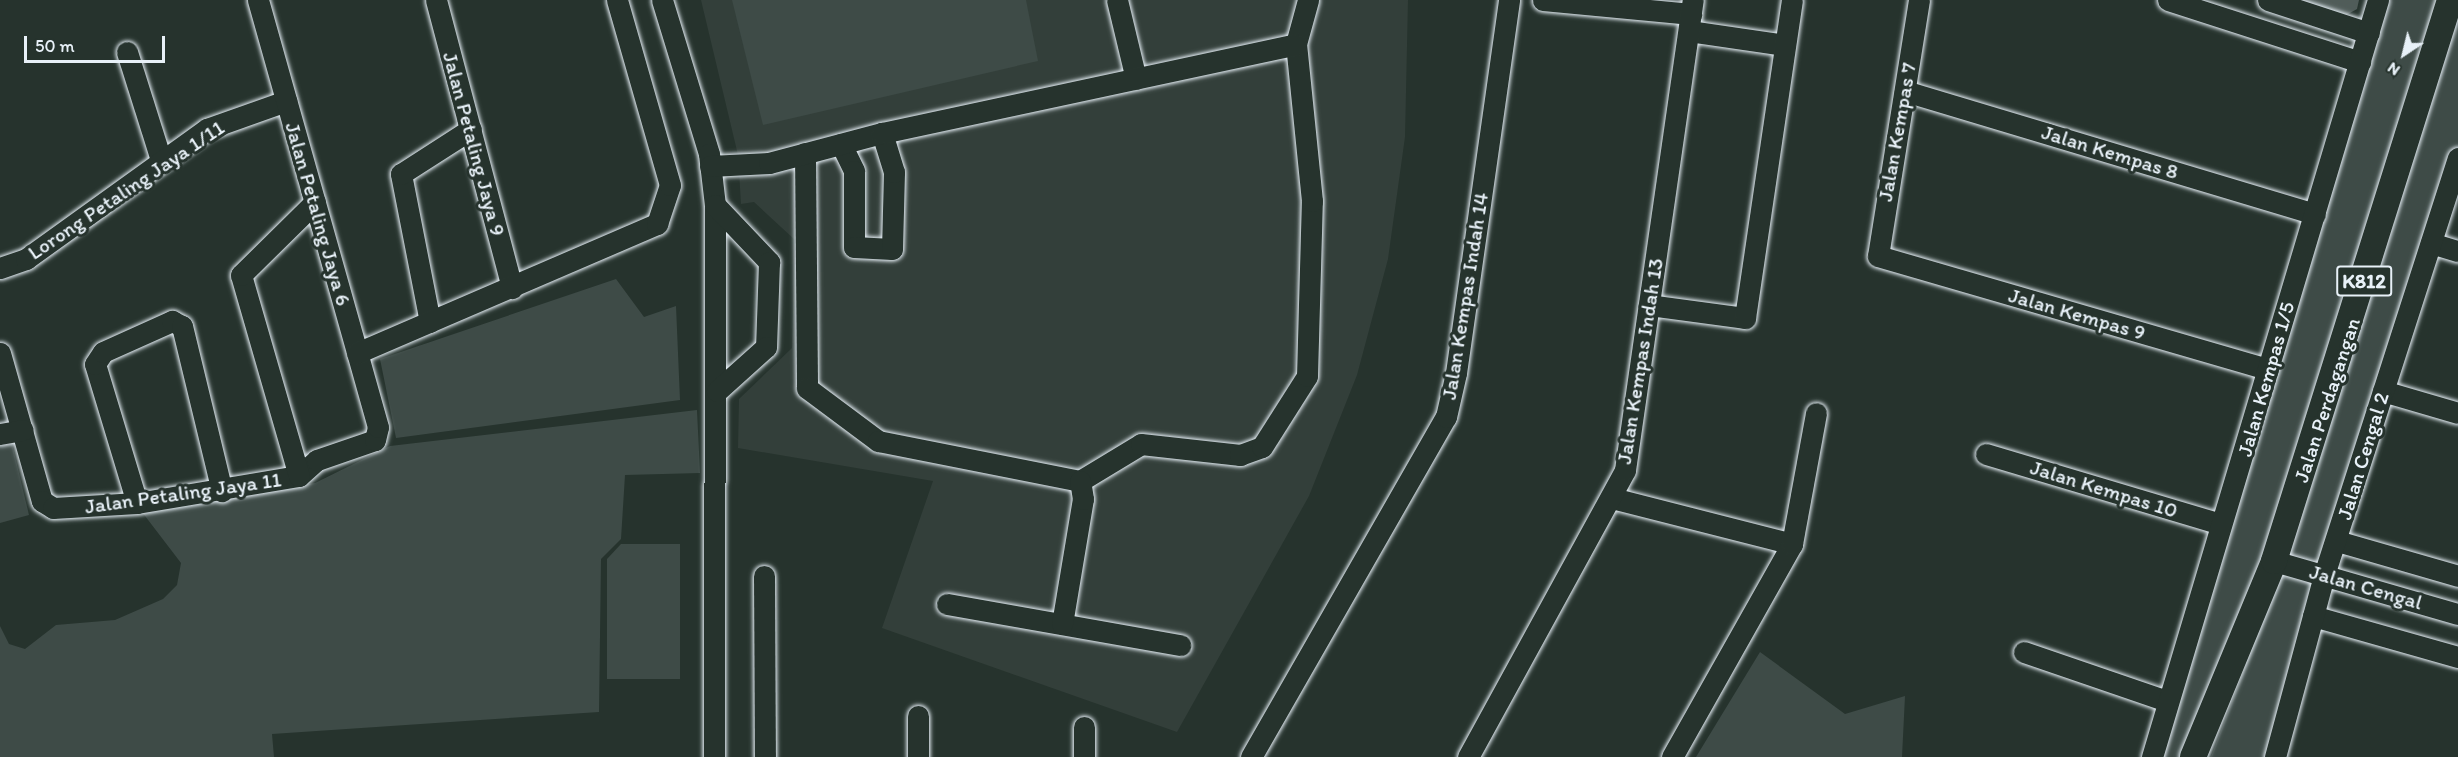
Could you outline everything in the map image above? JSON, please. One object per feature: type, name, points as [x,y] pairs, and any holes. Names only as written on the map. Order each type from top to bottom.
[{"type":"main road","name":"Jalan Perdagangan","points":[[2193,757],[2230,659],[2250,626],[2274,561],[2450,0]]},
{"type":"main road","name":"Jalan Perdagangan","points":[[2211,757],[2246,665],[2250,626]]},
{"type":"street","name":"Jalan Petaling Jaya 6","points":[[258,0],[378,427]]},
{"type":"street","name":"Jalan Petaling Jaya 9","points":[[436,0],[513,288]]},
{"type":"street","points":[[357,353],[648,231],[665,211],[670,185],[618,0]]},
{"type":"street","points":[[662,0],[710,166],[715,205],[717,391],[714,757]]},
{"type":"street","points":[[1117,0],[1136,79]]},
{"type":"street","points":[[805,153],[807,388],[878,441],[1080,481],[1141,444],[1240,455],[1262,447],[1307,376],[1312,201],[1296,44],[1308,0]]},
{"type":"street","name":"Jalan Kempas Indah 14","points":[[1251,757],[1446,417],[1456,373],[1509,0]]},
{"type":"street","points":[[1543,0],[1691,15],[1785,45]]},
{"type":"street","points":[[1649,304],[1745,318],[1792,0]]},
{"type":"street","name":"Jalan Kempas 7","points":[[1886,261],[1876,250],[1905,91],[1918,0]]},
{"type":"street","points":[[2168,0],[2360,62]]},
{"type":"street","name":"Jalan Kempas 1/5","points":[[2152,757],[2378,0]]},
{"type":"street","points":[[2275,1],[2368,33]]},
{"type":"street","name":"Jalan Kempas Indah 13","points":[[1468,757],[1612,498],[1625,470],[1691,15]]},
{"type":"street","points":[[710,166],[769,163],[882,133],[1296,44]]},
{"type":"street","points":[[127,52],[161,160]]},
{"type":"street","name":"Jalan Kempas 8","points":[[1905,91],[2314,214]]},
{"type":"street","name":"Lorong Petaling Jaya 1/11","points":[[0,268],[26,259],[207,129],[286,101]]},
{"type":"street","points":[[430,322],[401,174],[471,129]]},
{"type":"street","points":[[841,144],[855,171],[854,247],[892,249],[894,172],[882,133]]},
{"type":"street","name":"Jalan Cengal 2","points":[[2276,757],[2324,575],[2337,541],[2458,158]]},
{"type":"street","points":[[299,476],[241,275],[315,202]]},
{"type":"street","points":[[715,205],[770,262],[766,347],[717,391]]},
{"type":"street","points":[[2431,243],[2458,251]]},
{"type":"street","name":"Jalan Kempas 9","points":[[1886,261],[2268,369]]},
{"type":"street","points":[[137,503],[95,364],[103,352],[172,321],[182,326],[222,490]]},
{"type":"street","points":[[0,353],[23,430],[0,434]]},
{"type":"street","points":[[2383,391],[2458,413]]},
{"type":"street","points":[[1672,757],[1792,544],[1816,412]]},
{"type":"street","name":"Jalan Petaling Jaya 11","points":[[23,430],[42,501],[62,509],[137,503],[299,476],[317,460],[375,440],[378,427]]},
{"type":"street","name":"Jalan Kempas 10","points":[[1986,454],[2221,524]]},
{"type":"street","points":[[1062,624],[1083,499],[1080,481]]},
{"type":"street","points":[[1612,498],[1792,544]]},
{"type":"street","points":[[2337,541],[2458,576]]},
{"type":"street","name":"Jalan Cengal","points":[[2274,561],[2458,614]]},
{"type":"street","points":[[765,576],[765,757]]},
{"type":"street","points":[[947,604],[1180,645]]},
{"type":"street","points":[[2313,616],[2458,657]]},
{"type":"street","points":[[2024,652],[2167,701]]},
{"type":"street","points":[[918,716],[918,757]]},
{"type":"street","points":[[1084,727],[1084,757]]},
{"type":"shaded area","points":[[701,0],[1408,0],[1405,137],[1388,259],[1357,375],[1309,496],[1177,732],[882,628],[933,481],[738,448],[739,399],[792,348],[795,240],[754,202],[741,204],[738,155]]},
{"type":"shaded area","points":[[732,0],[1026,0],[1038,61],[763,125]]},
{"type":"shaded area","points":[[2378,0],[2458,0],[2458,158],[2275,757],[2211,757],[2246,665],[2246,634],[2193,757],[2152,757]]},
{"type":"shaded area","points":[[616,279],[644,317],[676,306],[680,400],[396,438],[380,359]]},
{"type":"shaded area","points":[[697,410],[700,473],[625,475],[621,539],[601,559],[599,712],[272,734],[274,757],[0,757],[0,626],[9,644],[25,649],[56,625],[115,620],[163,599],[177,585],[181,563],[142,512],[315,483],[390,446]]},
{"type":"shaded area","points":[[12,444],[29,515],[0,523],[0,446]]},
{"type":"shaded area","points":[[621,544],[680,544],[680,679],[607,679],[607,559]]},
{"type":"shaded area","points":[[1760,652],[1845,714],[1905,696],[1902,757],[1696,757]]},
{"type":"building","points":[[2298,0],[2359,0],[2357,9],[2341,18]]}]
